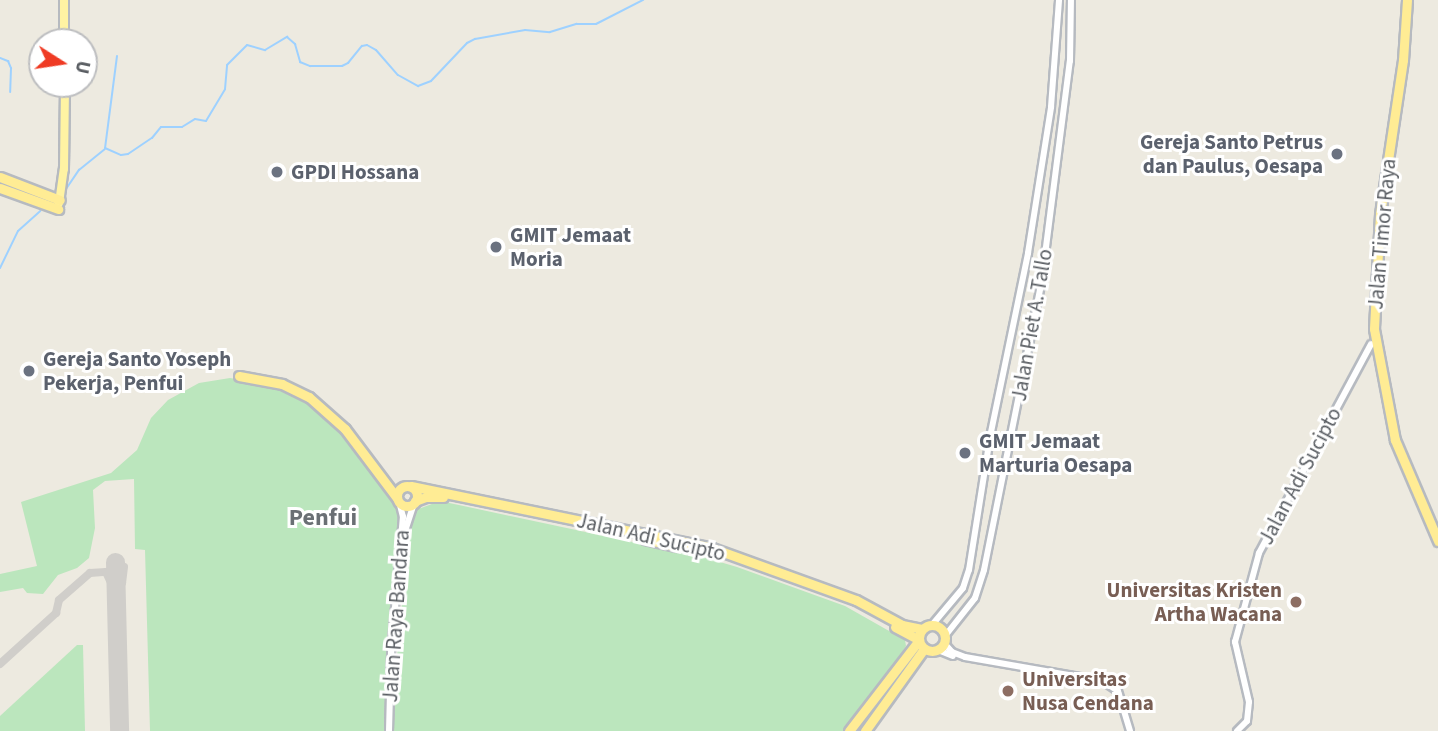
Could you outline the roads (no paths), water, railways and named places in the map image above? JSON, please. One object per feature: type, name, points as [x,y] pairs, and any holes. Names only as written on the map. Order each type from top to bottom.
[{"type":"highway","name":"Jalan Timor Raya","points":[[1407,0],[1403,60],[1380,214],[1374,329],[1388,417],[1395,440],[1438,541]]},
{"type":"highway","points":[[0,177],[60,198]]},
{"type":"highway","points":[[0,188],[60,198]]},
{"type":"highway","points":[[239,376],[282,384],[309,397],[338,421],[379,471],[398,500],[407,506],[414,502],[416,492],[409,486],[400,489],[398,500]]},
{"type":"highway","name":"Jalan Adi Sucipto","points":[[379,471],[409,486],[536,513],[755,566],[856,600],[902,625],[922,629]]},
{"type":"highway","name":"Jalan Adi Sucipto","points":[[414,502],[440,497],[536,513]]},
{"type":"highway","name":"Jalan Adi Sucipto","points":[[755,566],[858,606],[920,643]]},
{"type":"highway","points":[[865,731],[920,643],[922,629],[932,625],[940,628],[942,643],[920,643]]},
{"type":"highway","points":[[849,731],[920,643]]},
{"type":"main road","points":[[64,0],[64,28]]},
{"type":"main road","name":"Jalan Piet A. Tallo","points":[[932,625],[965,584],[1030,240],[1053,82],[1059,0]]},
{"type":"main road","name":"Jalan Piet A. Tallo","points":[[942,643],[978,592],[1041,286],[1066,84],[1071,0]]},
{"type":"main road","points":[[1058,18],[1071,19]]},
{"type":"main road","points":[[1053,82],[1066,84]]},
{"type":"main road","points":[[60,198],[64,98]]},
{"type":"main road","name":"Jalan Adi Sucipto","points":[[1237,731],[1247,722],[1249,702],[1236,638],[1259,553],[1375,344]]},
{"type":"main road","points":[[982,491],[999,495]]},
{"type":"main road","name":"Jalan Raya Bandara","points":[[390,718],[403,517],[398,500]]},
{"type":"main road","name":"Jalan Raya Bandara","points":[[390,731],[406,528],[414,502]]},
{"type":"main road","points":[[942,643],[952,652],[965,657],[1096,679],[1118,691],[1130,731]]},
{"type":"waterway","points":[[117,56],[105,148],[121,155],[128,154],[152,138],[161,127],[182,127],[195,119],[206,121],[225,89],[227,65],[247,45],[265,50],[287,37],[295,44],[300,62],[310,66],[342,66],[348,63],[362,46],[367,45],[376,50],[398,75],[418,86],[431,81],[467,43],[475,39],[525,30],[550,32],[577,24],[596,24],[643,0]]},
{"type":"waterway","points":[[0,58],[8,61],[11,68],[10,92]]},
{"type":"waterway","points":[[64,192],[79,170],[105,149]]},
{"type":"waterway","points":[[0,268],[18,231],[40,211]]},
{"type":"place","name":"Gereja Santo Petrus dan Paulus, Oesapa","points":[[1337,154]]},
{"type":"place","name":"GPDI Hossana","points":[[277,172]]},
{"type":"place","name":"GMIT Jemaat Moria","points":[[496,247]]},
{"type":"place","name":"Gereja Santo Yoseph Pekerja, Penfui","points":[[29,371]]},
{"type":"place","name":"GMIT Jemaat Marturia Oesapa","points":[[965,453]]},
{"type":"place","name":"Universitas Kristen Artha Wacana","points":[[1296,602]]},
{"type":"place","name":"Universitas Nusa Cendana","points":[[1008,691]]},
{"type":"district","name":"Penfui","points":[[323,518]]}]
